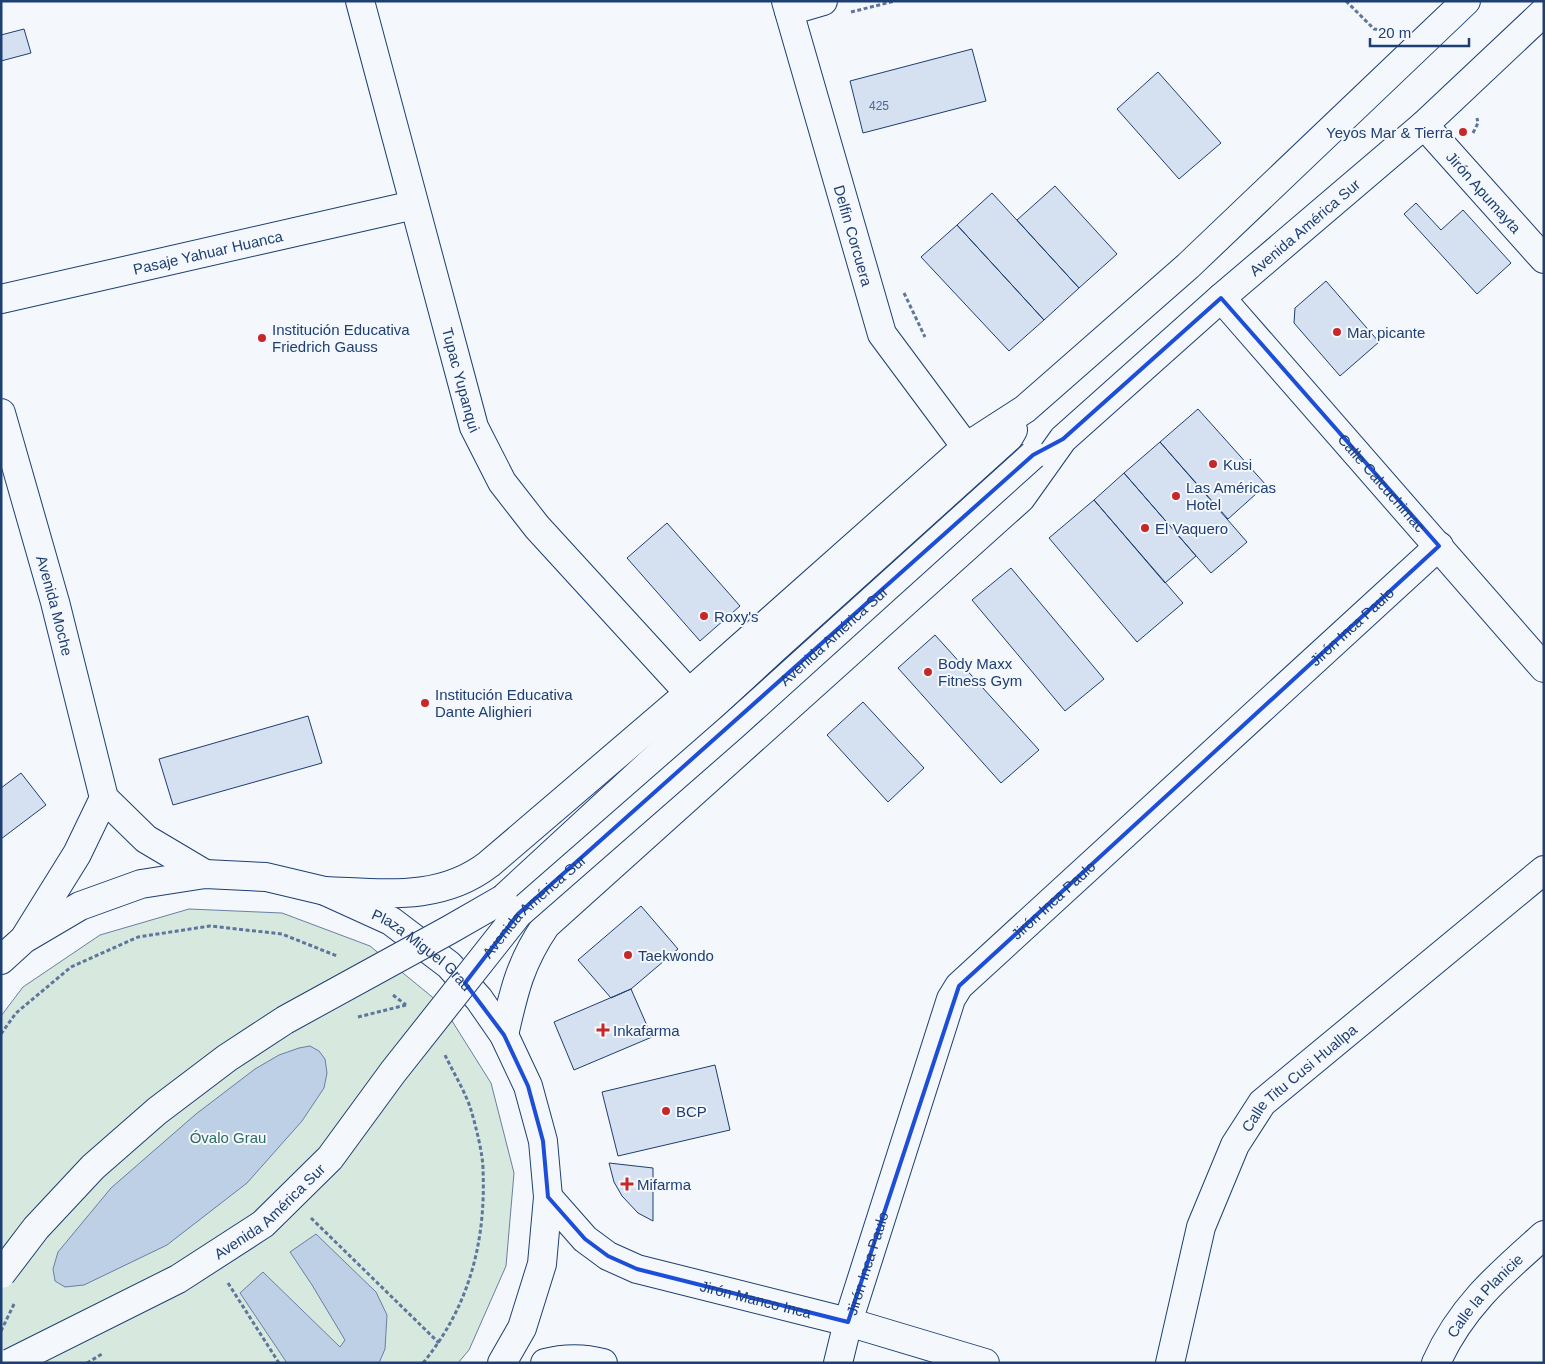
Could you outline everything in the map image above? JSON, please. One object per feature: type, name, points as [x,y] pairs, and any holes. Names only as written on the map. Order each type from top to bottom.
[{"type":"main road","name":"Tupac Yupanqui","points":[[360,1],[474,426],[502,482],[537,527],[689,693]]},
{"type":"main road","points":[[788,6],[823,1]]},
{"type":"main road","name":"Avenida América Sur","points":[[325,891],[407,893],[446,888],[479,872],[689,693],[966,447],[1025,409],[1188,266],[1466,1]]},
{"type":"main road","name":"Delfin Corcuera","points":[[788,6],[882,334],[966,447]]},
{"type":"main road","name":"Avenida América Sur","points":[[504,1035],[522,967],[546,925],[1020,498],[1063,439],[1221,298],[1424,125],[1544,12]]},
{"type":"main road","name":"Jirón Apumayta","points":[[1424,125],[1544,259]]},
{"type":"main road","name":"Pasaje Yahuar Huanca","points":[[1,298],[414,205]]},
{"type":"main road","name":"Calle Calcuchimac","points":[[1221,298],[1544,668]]},
{"type":"main road","name":"Avenida América Sur","points":[[1,1274],[36,1228],[94,1167],[157,1111],[227,1058],[285,1020],[503,899],[1008,438],[1025,409]]},
{"type":"main road","name":"Avenida Moche","points":[[1,413],[55,602],[104,798]]},
{"type":"main road","name":"Avenida América Sur","points":[[10,1363],[178,1279],[263,1224],[330,1158],[393,1072],[518,914],[733,726],[1033,455],[1063,439]]},
{"type":"main road","name":"Jirón Inca Paulo","points":[[838,1363],[848,1322],[952,999],[959,986],[1439,546]]},
{"type":"main road","points":[[24,939],[77,854],[104,798],[146,839],[205,874]]},
{"type":"main road","name":"Calle Titu Cusi Huallpa","points":[[1170,1363],[1201,1227],[1234,1145],[1262,1103],[1544,870]]},
{"type":"main road","name":"Plaza Miguel Grau","points":[[1,960],[24,939],[88,902],[141,884],[205,874],[266,877],[325,891],[392,921],[449,966],[479,999],[504,1035],[528,1086],[544,1141],[548,1197],[542,1264],[522,1328],[502,1363]]},
{"type":"main road","name":"Jirón Manco Inca","points":[[548,1197],[585,1239],[608,1256],[637,1270],[848,1322],[985,1363]]},
{"type":"main road","name":"Calle la Planicie","points":[[1436,1363],[1458,1321],[1478,1296],[1544,1235]]},
{"type":"main road","points":[[545,1363],[561,1359],[593,1360],[603,1363]]},
{"type":"path","points":[[849,13],[895,1]]},
{"type":"path","points":[[902,287],[927,341]]},
{"type":"path","points":[[1,1034],[16,1013],[72,967],[138,937],[210,926],[282,934],[340,958]]},
{"type":"path","points":[[392,994],[412,1012]]},
{"type":"path","points":[[402,1013],[406,1005]]},
{"type":"path","points":[[423,1363],[440,1343],[468,1288],[482,1230],[483,1169],[471,1109],[444,1054]]},
{"type":"path","points":[[309,1216],[440,1343]]},
{"type":"path","points":[[226,1281],[279,1363]]},
{"type":"highlighted area","points":[[1221,298],[1439,546],[959,986],[848,1322],[637,1269],[608,1256],[585,1239],[548,1197],[543,1141],[528,1086],[504,1035],[465,983],[518,914],[1033,455],[1063,439]]},
{"type":"green space","name":"Óvalo Grau","points":[[189,909],[282,913],[370,946],[442,1005],[491,1083],[514,1173],[506,1266],[469,1350],[458,1363],[1,1363],[1,1016],[23,987],[100,935]]},
{"type":"water","points":[[310,1046],[319,1051],[325,1059],[327,1073],[324,1088],[302,1121],[247,1183],[167,1245],[84,1285],[65,1287],[55,1281],[53,1269],[58,1252],[111,1188],[196,1114],[255,1069],[279,1055]]},
{"type":"water","points":[[316,1234],[376,1292],[387,1315],[385,1349],[379,1363],[287,1363],[240,1293],[263,1272],[340,1347],[345,1340],[290,1252]]},
{"type":"building","points":[[24,29],[31,53],[1,61],[1,35]]},
{"type":"building","points":[[972,49],[986,101],[863,133],[850,81]]},
{"type":"building","points":[[1158,72],[1221,143],[1179,179],[1117,109]]},
{"type":"building","points":[[1055,186],[1117,254],[1079,288],[1017,220]]},
{"type":"building","points":[[992,193],[1079,288],[1044,320],[957,225]]},
{"type":"building","points":[[1416,203],[1441,230],[1463,210],[1511,263],[1477,294],[1404,214]]},
{"type":"building","points":[[957,225],[1044,320],[1009,351],[921,257]]},
{"type":"building","name":"Mar picante","points":[[1326,281],[1379,342],[1340,376],[1294,323],[1295,308]]},
{"type":"building","name":"Kusi","points":[[1198,409],[1266,485],[1228,519],[1160,442]]},
{"type":"building","name":"Las Américas Hotel","points":[[1160,442],[1247,542],[1211,573],[1124,473]]},
{"type":"building","name":"El Vaquero","points":[[1124,473],[1196,556],[1165,583],[1094,500]]},
{"type":"building","points":[[1094,500],[1183,603],[1137,642],[1049,538]]},
{"type":"building","points":[[667,523],[740,606],[700,641],[627,558]]},
{"type":"building","points":[[1011,568],[1104,679],[1065,711],[972,600]]},
{"type":"building","points":[[935,635],[1039,750],[1001,783],[898,668]]},
{"type":"building","points":[[863,702],[924,768],[888,802],[827,735]]},
{"type":"building","points":[[308,716],[322,763],[173,805],[159,759]]},
{"type":"building","points":[[21,773],[46,805],[1,839],[1,788]]},
{"type":"building","name":"Taekwondo","points":[[641,906],[678,949],[631,989],[611,998],[578,960]]},
{"type":"building","name":"Inkafarma","points":[[631,989],[652,1037],[574,1070],[554,1022]]},
{"type":"building","name":"BCP","points":[[715,1065],[730,1130],[618,1156],[602,1092]]},
{"type":"building","points":[[609,1163],[653,1168],[653,1221],[638,1213],[622,1196],[614,1182]]},
{"type":"place","name":"Yeyos Mar & Tierra","points":[[1463,132]]},
{"type":"place","name":"Mar picante","points":[[1337,332]]},
{"type":"place","name":"Institución Educativa Friedrich Gauss","points":[[262,338]]},
{"type":"place","name":"Kusi","points":[[1213,464]]},
{"type":"place","name":"Las Américas Hotel","points":[[1176,496]]},
{"type":"place","name":"El Vaquero","points":[[1145,528]]},
{"type":"place","name":"Roxy's","points":[[704,616]]},
{"type":"place","name":"Body Maxx Fitness Gym","points":[[928,672]]},
{"type":"place","name":"Institución Educativa Dante Alighieri","points":[[425,703]]},
{"type":"place","name":"Taekwondo","points":[[628,955]]},
{"type":"place","name":"Inkafarma","points":[[603,1030]]},
{"type":"place","name":"BCP","points":[[666,1111]]},
{"type":"place","name":"Mifarma","points":[[627,1184]]}]
